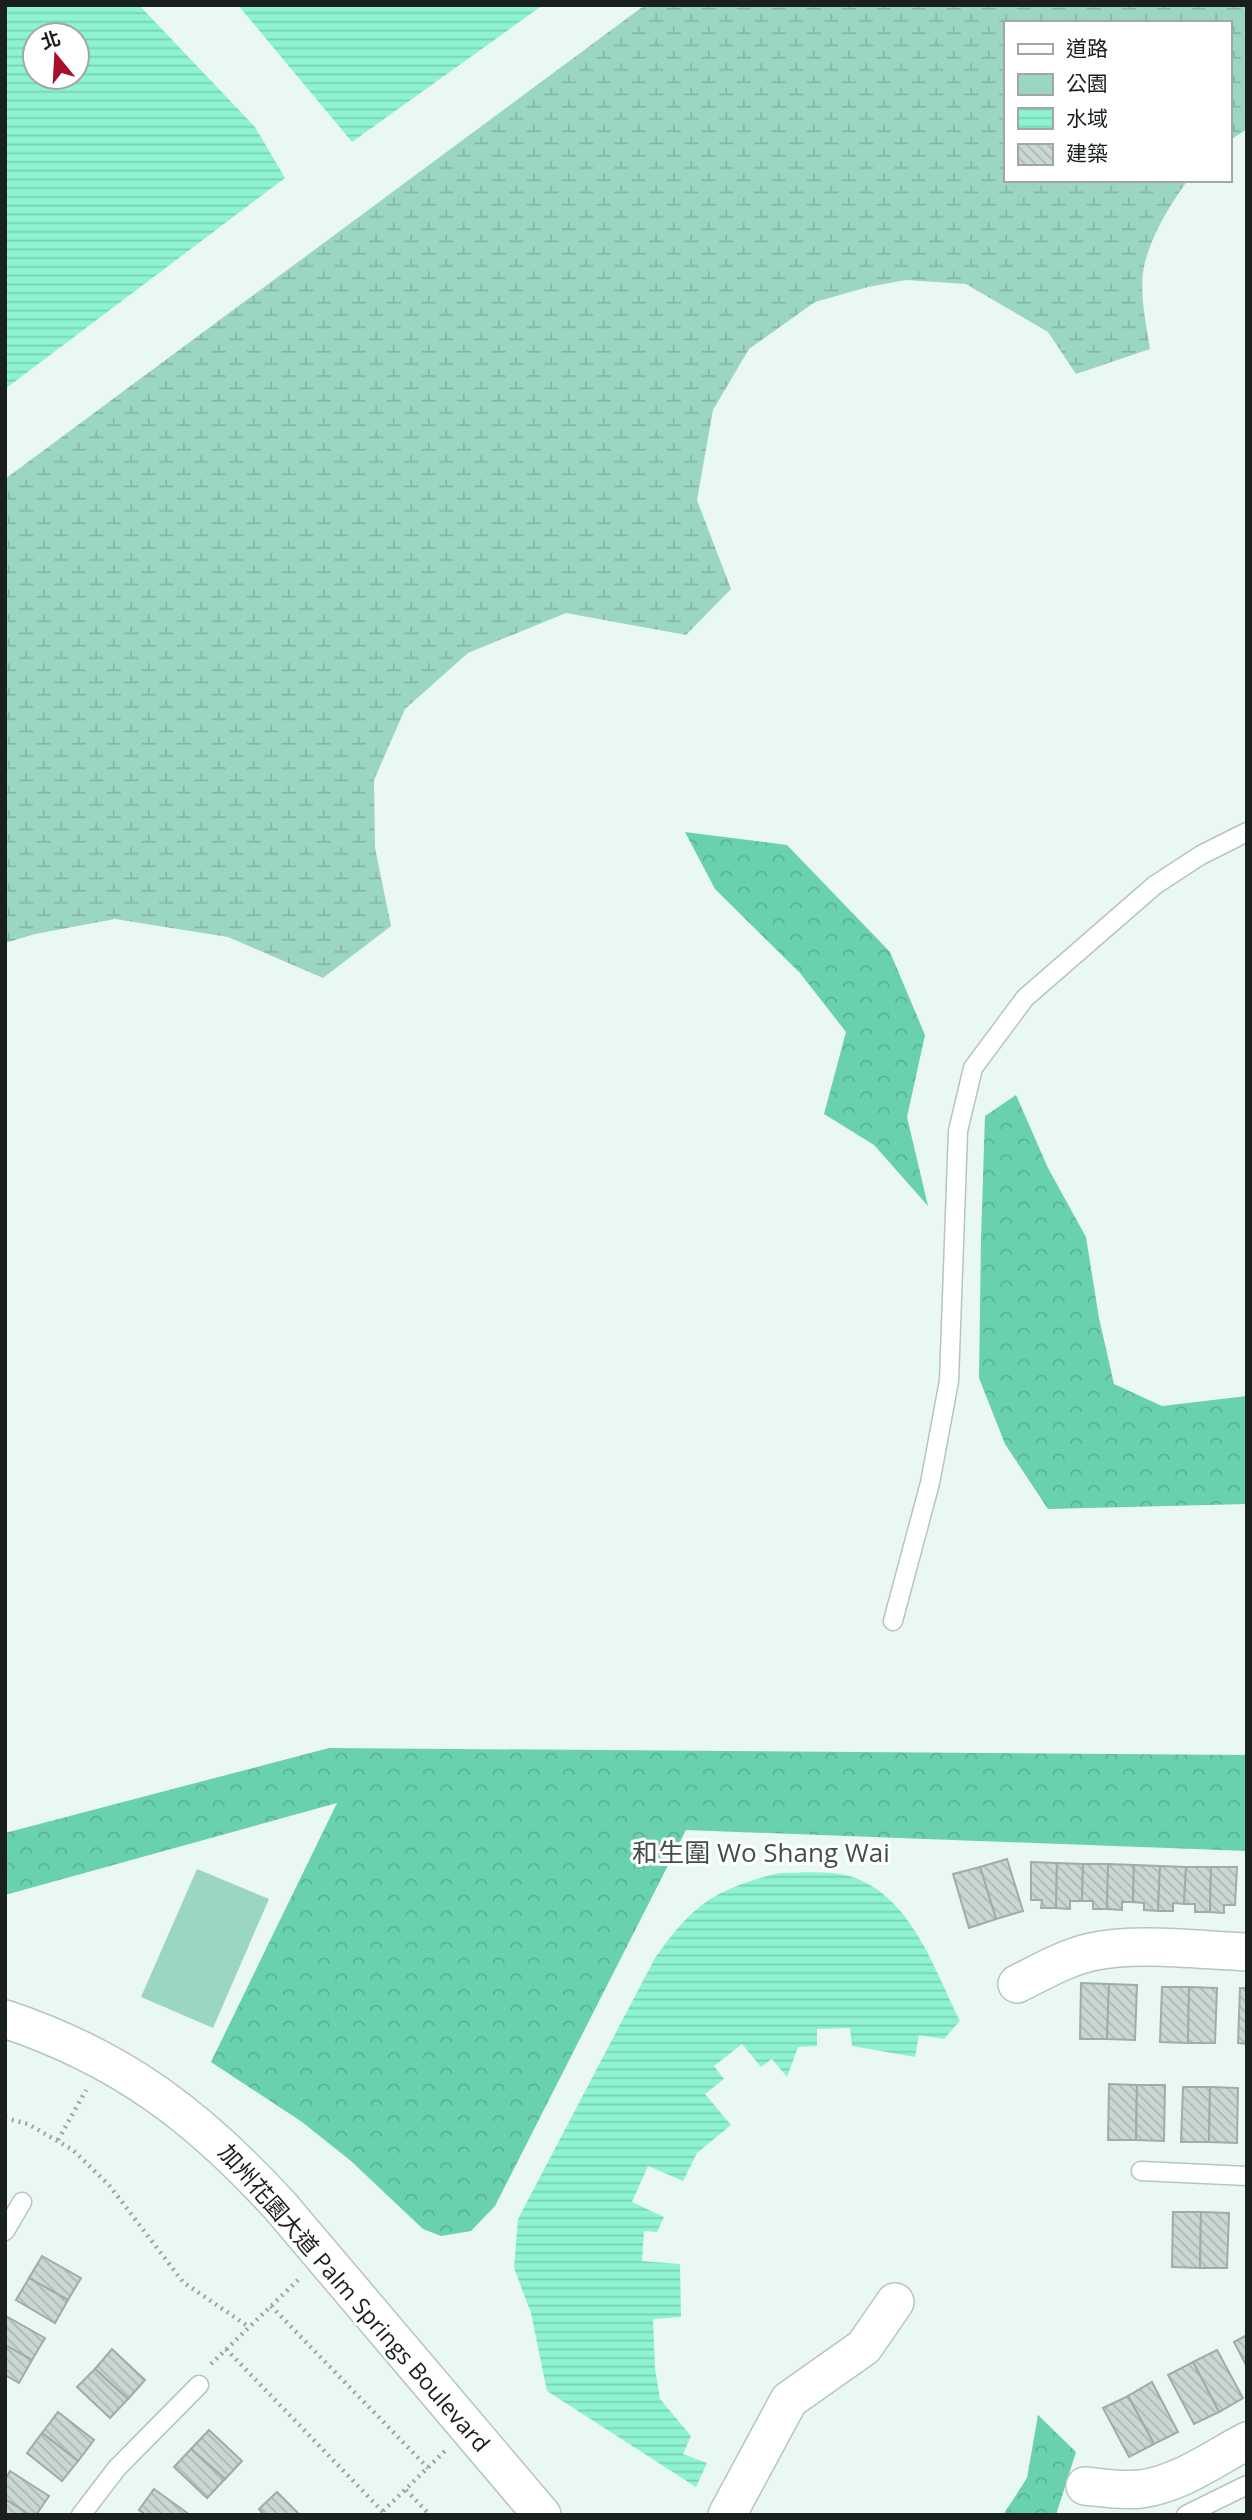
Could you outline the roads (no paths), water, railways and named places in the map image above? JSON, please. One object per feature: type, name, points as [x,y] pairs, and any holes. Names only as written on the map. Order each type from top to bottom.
[{"type":"street","points":[[1017,1984],[1067,1959],[1090,1952],[1114,1949],[1247,1952]]},
{"type":"street","name":"加州花園大道 Palm Springs Boulevard","points":[[5,2019],[79,2048],[125,2073],[168,2101],[209,2133],[281,2207],[542,2515]]},
{"type":"street","points":[[727,2515],[789,2400],[864,2347],[895,2302]]},
{"type":"street","points":[[1085,2486],[1124,2490],[1160,2485],[1241,2457]]},
{"type":"lane","points":[[893,1621],[930,1483],[949,1381],[958,1131],[973,1068],[1025,998],[1155,885],[1201,855],[1247,832]]},
{"type":"lane","points":[[1141,2171],[1247,2176]]},
{"type":"lane","points":[[5,2231],[22,2202]]},
{"type":"lane","points":[[81,2515],[117,2468],[199,2385]]},
{"type":"lane","points":[[1186,2515],[1247,2485]]},
{"type":"water","points":[[5,5],[139,5],[255,127],[285,178],[5,389]]},
{"type":"water","points":[[238,5],[543,5],[352,142]]},
{"type":"water","points":[[779,1873],[841,1874],[871,1885],[889,1899],[905,1916],[918,1936],[960,2021],[944,2039],[919,2035],[915,2057],[852,2046],[850,2028],[817,2029],[817,2046],[798,2047],[787,2077],[772,2059],[761,2067],[742,2044],[714,2066],[724,2079],[705,2094],[731,2125],[697,2153],[683,2181],[648,2166],[632,2202],[664,2217],[657,2232],[644,2231],[642,2261],[680,2264],[681,2317],[653,2319],[655,2368],[660,2399],[691,2436],[683,2454],[707,2463],[696,2487],[547,2391],[531,2313],[514,2268],[518,2219],[655,1958],[681,1924],[707,1901],[738,1885]]},
{"type":"district","name":"和生圍 Wo Shang Wai","points":[[761,1853]]}]
